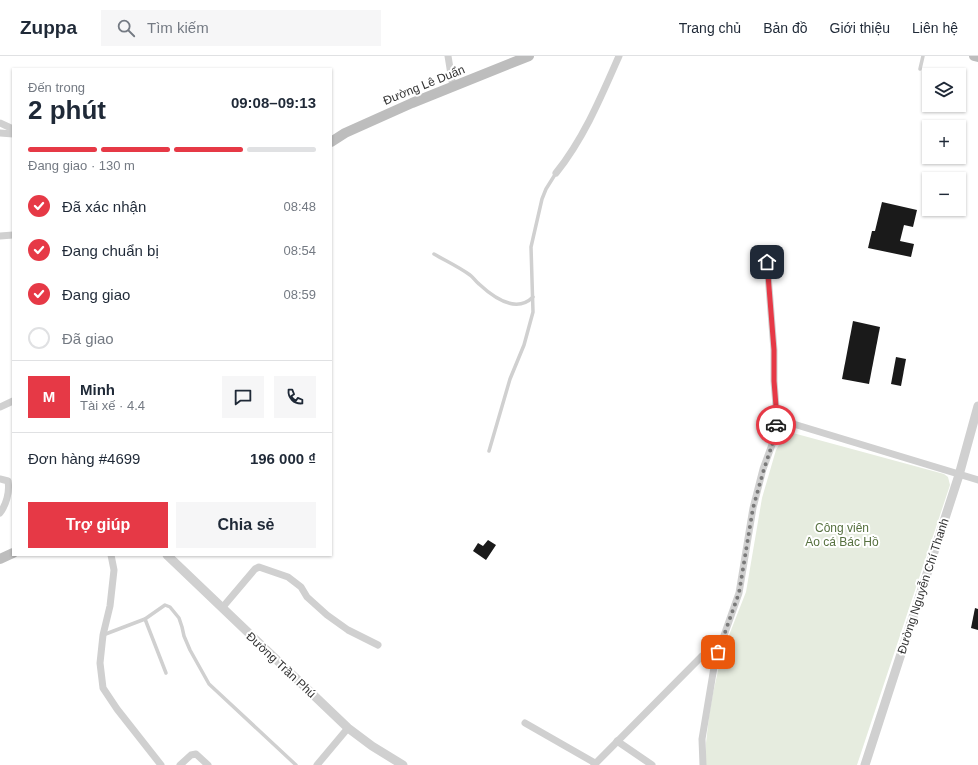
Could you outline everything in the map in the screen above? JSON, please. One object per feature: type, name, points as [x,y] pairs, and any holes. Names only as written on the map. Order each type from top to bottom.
[{"type":"main road","name":"Đường Lê Duẩn","points":[[332,141],[345,133],[405,106],[453,87],[512,59],[529,56]]},
{"type":"main road","points":[[974,56],[978,57]]},
{"type":"main road","points":[[0,560],[12,554]]},
{"type":"street","points":[[448,56],[453,87]]},
{"type":"street","points":[[556,173],[570,155],[584,132],[619,56]]},
{"type":"street","points":[[0,123],[12,129]]},
{"type":"street","points":[[0,133],[12,134]]},
{"type":"street","points":[[0,236],[12,236]]},
{"type":"street","points":[[703,765],[702,739],[716,661],[739,593],[753,508],[773,442],[777,419],[774,381],[774,350],[767,262]]},
{"type":"street","points":[[0,407],[12,401]]},
{"type":"street","name":"Đường Nguyễn Chí Thanh","points":[[865,765],[958,475],[978,406]]},
{"type":"street","points":[[777,419],[978,480]]},
{"type":"street","points":[[0,479],[8,481],[9,487],[5,507],[0,513]]},
{"type":"street","points":[[111,556],[114,570],[110,606],[100,663],[103,688],[117,709],[161,765]]},
{"type":"street","name":"Đường Trần Phú","points":[[167,556],[348,728],[372,746],[403,765]]},
{"type":"street","points":[[222,608],[254,569],[259,567],[288,577],[301,587],[307,597],[327,615],[348,630],[378,646]]},
{"type":"street","points":[[525,723],[594,764],[702,656],[721,644]]},
{"type":"street","points":[[317,765],[348,728]]},
{"type":"street","points":[[617,741],[652,765]]},
{"type":"street","points":[[180,765],[191,755],[196,754],[208,765]]},
{"type":"lane","points":[[920,69],[923,56]]},
{"type":"lane","points":[[489,452],[510,379],[524,345],[533,312],[531,247],[542,199],[546,189],[556,173]]},
{"type":"lane","points":[[434,254],[472,276],[478,283],[500,300],[512,304],[523,304],[533,297]]},
{"type":"lane","points":[[104,635],[145,619],[165,605],[170,607],[179,618],[190,650],[209,684],[296,765]]},
{"type":"lane","points":[[145,619],[166,673]]},
{"type":"green space","name":"Công viên Ao cá Bác Hồ","points":[[793,433],[944,474],[948,477],[950,485],[857,765],[706,765],[706,743],[713,693],[722,653],[746,592],[762,498],[776,450],[783,438]]},
{"type":"building","points":[[882,202],[917,210],[913,227],[904,225],[900,241],[914,244],[911,257],[868,248],[872,231],[875,231]]},
{"type":"building","points":[[853,321],[880,327],[869,384],[842,379]]},
{"type":"building","points":[[896,357],[906,359],[901,386],[891,384]]},
{"type":"building","points":[[488,540],[496,545],[486,560],[473,551],[478,543],[483,546]]},
{"type":"building","points":[[975,608],[978,609],[978,630],[971,628]]},
{"type":"way so far","points":[[718,652],[739,593],[753,508],[773,442],[776,425]]},
{"type":"route","points":[[767,262],[774,350],[776,425]]}]
